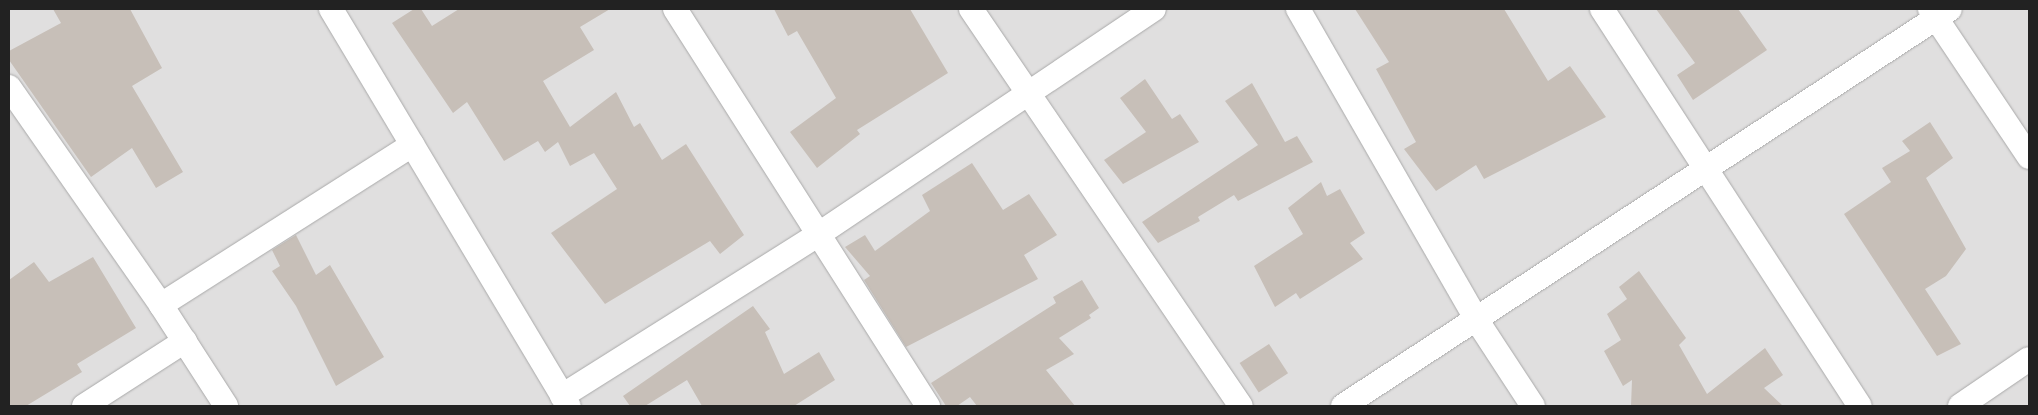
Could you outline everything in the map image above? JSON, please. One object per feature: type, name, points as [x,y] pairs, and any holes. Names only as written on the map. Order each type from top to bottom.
[{"type":"street","points":[[675,9],[816,236],[928,406]]},
{"type":"street","points":[[971,9],[1241,406]]},
{"type":"street","points":[[341,12],[412,145],[565,401],[1028,95],[1154,9]]},
{"type":"street","points":[[1298,9],[1476,318],[1533,406]]},
{"type":"street","points":[[1602,9],[1860,406]]},
{"type":"street","points":[[1343,406],[1707,169],[1939,12],[2029,157]]},
{"type":"street","points":[[9,88],[161,305],[226,406]]},
{"type":"street","points":[[161,305],[412,145]]},
{"type":"street","points":[[84,406],[185,341]]},
{"type":"street","points":[[1960,406],[2029,358]]},
{"type":"shaded area","points":[[9,9],[2029,9],[2029,406],[9,406]]},
{"type":"building","points":[[53,9],[130,9],[162,68],[132,86],[183,172],[156,188],[132,148],[91,177],[9,60],[9,51],[61,23]]},
{"type":"building","points":[[414,9],[421,9],[432,26],[459,9],[610,9],[580,27],[594,50],[543,81],[570,127],[616,92],[634,127],[640,123],[662,160],[686,144],[744,235],[720,254],[710,241],[605,304],[551,233],[617,189],[594,153],[570,166],[558,142],[545,152],[538,141],[504,161],[467,102],[453,113],[392,23]]},
{"type":"building","points":[[774,9],[910,9],[948,73],[857,130],[860,134],[817,168],[790,132],[836,98],[797,31],[788,36]]},
{"type":"building","points":[[1355,9],[1504,9],[1548,81],[1570,66],[1606,117],[1484,179],[1476,165],[1436,191],[1404,149],[1416,142],[1376,69],[1389,62]]},
{"type":"building","points":[[1656,9],[1738,9],[1767,50],[1693,100],[1677,75],[1695,63]]},
{"type":"building","points":[[1145,79],[1172,119],[1180,114],[1199,142],[1123,184],[1104,160],[1146,132],[1120,98]]},
{"type":"building","points":[[1252,83],[1285,142],[1297,136],[1313,162],[1238,201],[1234,195],[1198,217],[1200,221],[1158,243],[1142,222],[1258,145],[1225,101]]},
{"type":"building","points":[[1930,122],[1953,158],[1926,178],[1966,249],[1946,276],[1925,289],[1961,344],[1937,356],[1844,214],[1891,182],[1882,168],[1910,151],[1902,141]]},
{"type":"building","points":[[972,163],[1003,210],[1029,194],[1057,235],[1024,255],[1038,279],[906,347],[864,280],[870,276],[845,247],[865,235],[875,251],[930,211],[922,195]]},
{"type":"building","points":[[1321,182],[1327,196],[1340,189],[1365,233],[1350,243],[1363,259],[1300,299],[1296,293],[1275,307],[1254,266],[1303,234],[1288,208]]},
{"type":"building","points":[[296,235],[316,275],[330,265],[384,357],[336,386],[296,306],[272,271],[280,266],[272,250]]},
{"type":"building","points":[[93,257],[136,328],[77,364],[82,372],[26,406],[9,406],[9,280],[34,262],[49,282]]},
{"type":"building","points":[[1639,271],[1686,338],[1679,345],[1707,394],[1765,348],[1783,375],[1764,388],[1783,406],[1631,406],[1632,380],[1623,386],[1604,351],[1621,340],[1607,314],[1627,299],[1619,287]]},
{"type":"building","points":[[1082,280],[1099,308],[1089,315],[1091,318],[1059,338],[1074,354],[1046,370],[1075,406],[977,406],[970,397],[957,406],[946,406],[931,383],[1056,303],[1053,297]]},
{"type":"building","points":[[753,306],[770,329],[765,332],[784,374],[819,352],[835,380],[794,406],[702,406],[687,380],[645,406],[630,406],[623,396]]},
{"type":"building","points":[[1269,344],[1288,373],[1259,392],[1240,363]]}]
